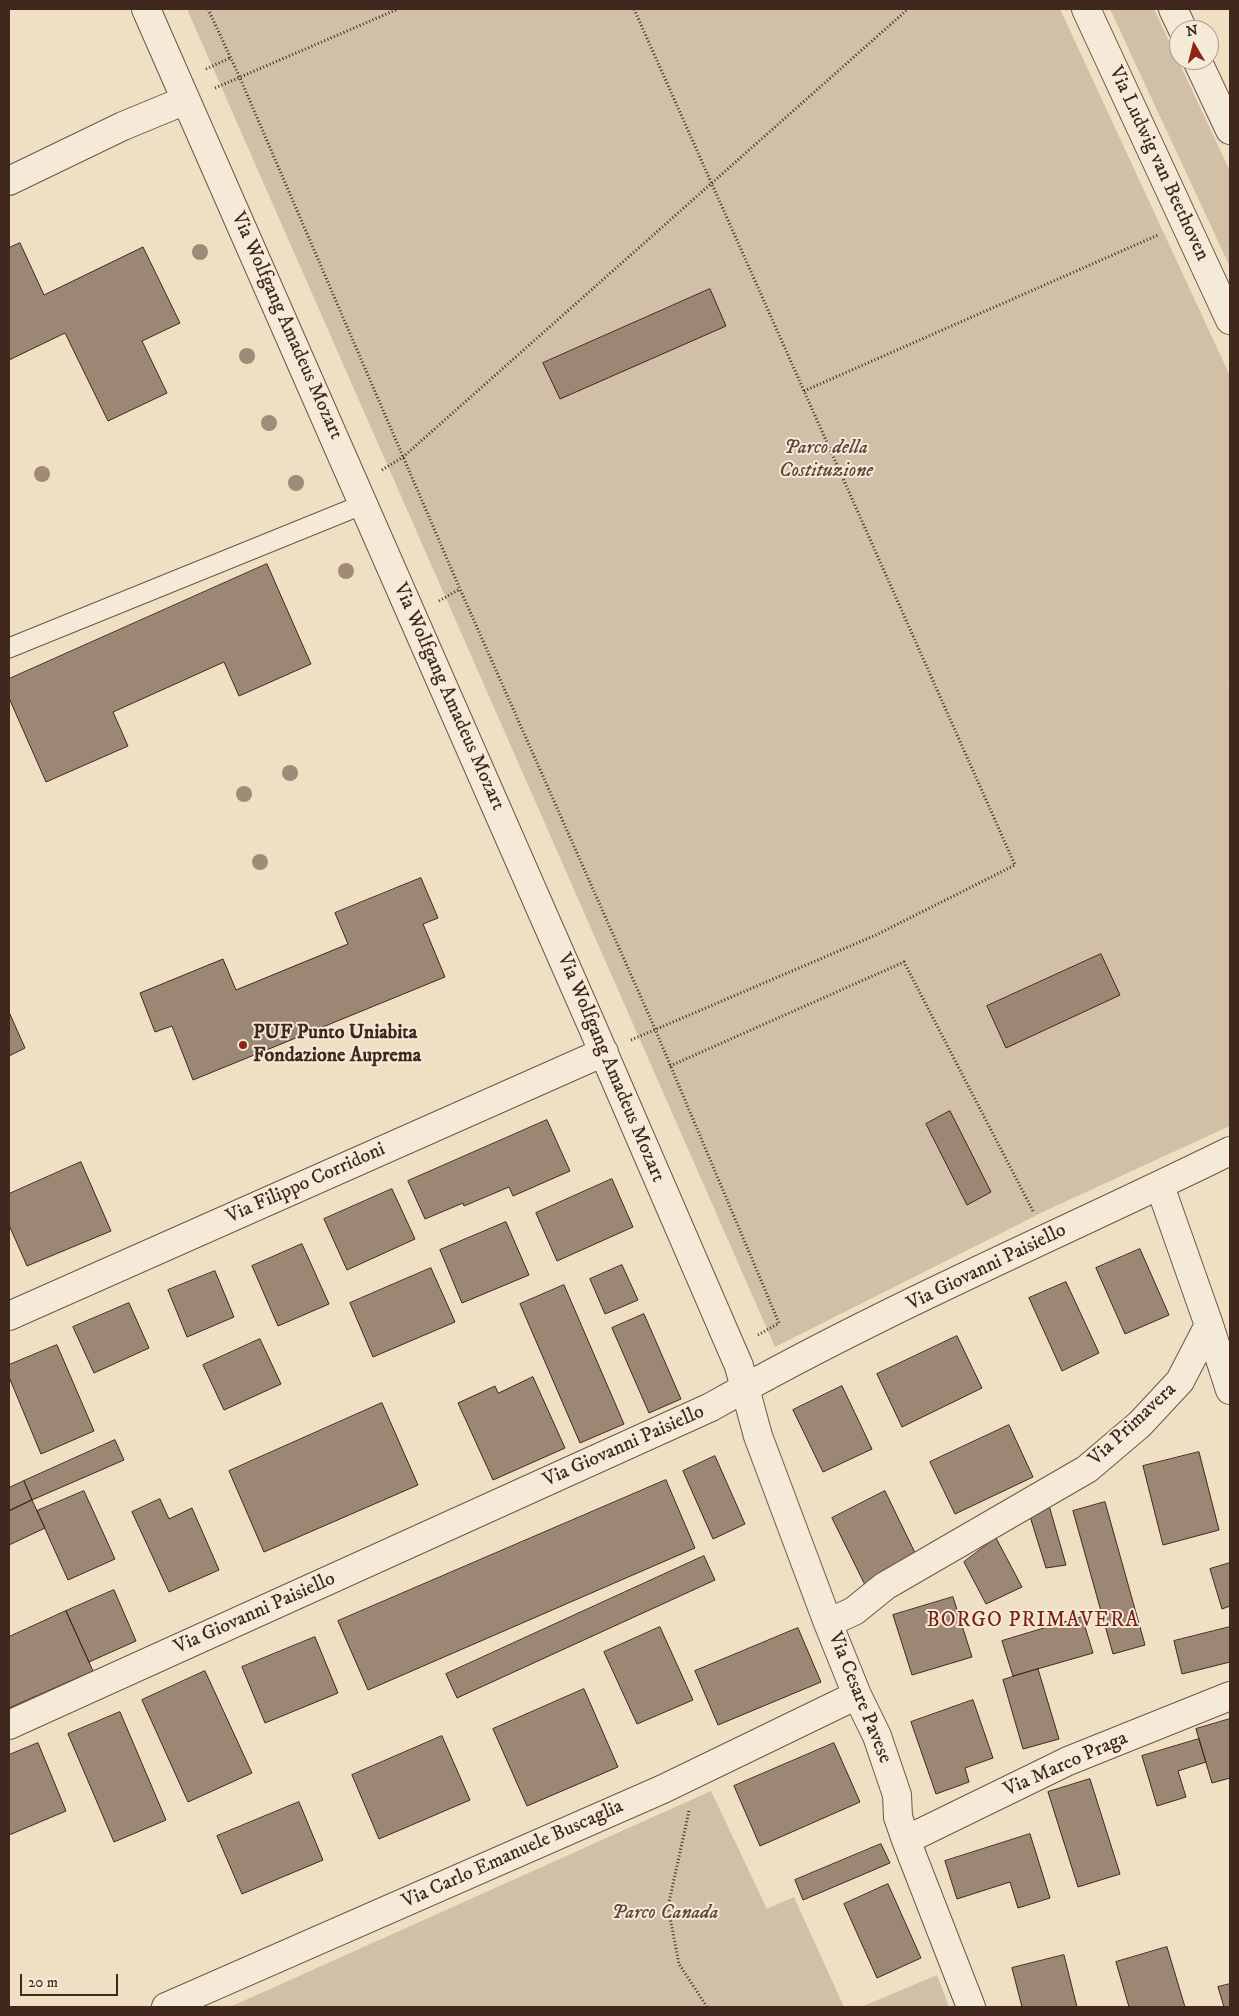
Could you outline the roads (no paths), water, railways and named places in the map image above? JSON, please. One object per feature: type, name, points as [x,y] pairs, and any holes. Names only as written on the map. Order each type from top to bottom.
[{"type":"street","name":"Via Wolfgang Amadeus Mozart","points":[[146,9],[604,1052],[732,1350],[746,1388]]},
{"type":"street","name":"Via Ludwig van Beethoven","points":[[1086,9],[1230,320]]},
{"type":"street","points":[[1202,70],[1230,130]]},
{"type":"street","points":[[9,181],[123,126],[186,100]]},
{"type":"street","name":"Via Filippo Corridoni","points":[[9,1316],[604,1052]]},
{"type":"street","name":"Via Giovanni Paisiello","points":[[9,1725],[702,1411],[795,1361],[1230,1151]]},
{"type":"street","points":[[1160,1186],[1230,1390]]},
{"type":"street","name":"Via Primavera","points":[[828,1624],[854,1611],[884,1586],[1087,1469],[1140,1424],[1180,1381],[1209,1325]]},
{"type":"street","name":"Via Cesare Pavese","points":[[746,1388],[758,1436],[828,1624],[857,1695],[877,1736],[897,1795],[898,1817],[971,2007]]},
{"type":"street","name":"Via Carlo Emanuele Buscaglia","points":[[166,2007],[663,1789],[857,1695]]},
{"type":"street","name":"Via Marco Praga","points":[[906,1840],[1068,1761],[1230,1696]]},
{"type":"lane","points":[[9,648],[360,495]]},
{"type":"place","name":"PUF Punto Uniabita Fondazione Auprema","points":[[243,1045]]},
{"type":"district","name":"BORGO PRIMAVERA","points":[[1033,1622]]},
{"type":"park label","name":"Parco della Costituzione","points":[[826,460]]},
{"type":"park label","name":"Parco Canada","points":[[665,1914]]}]
